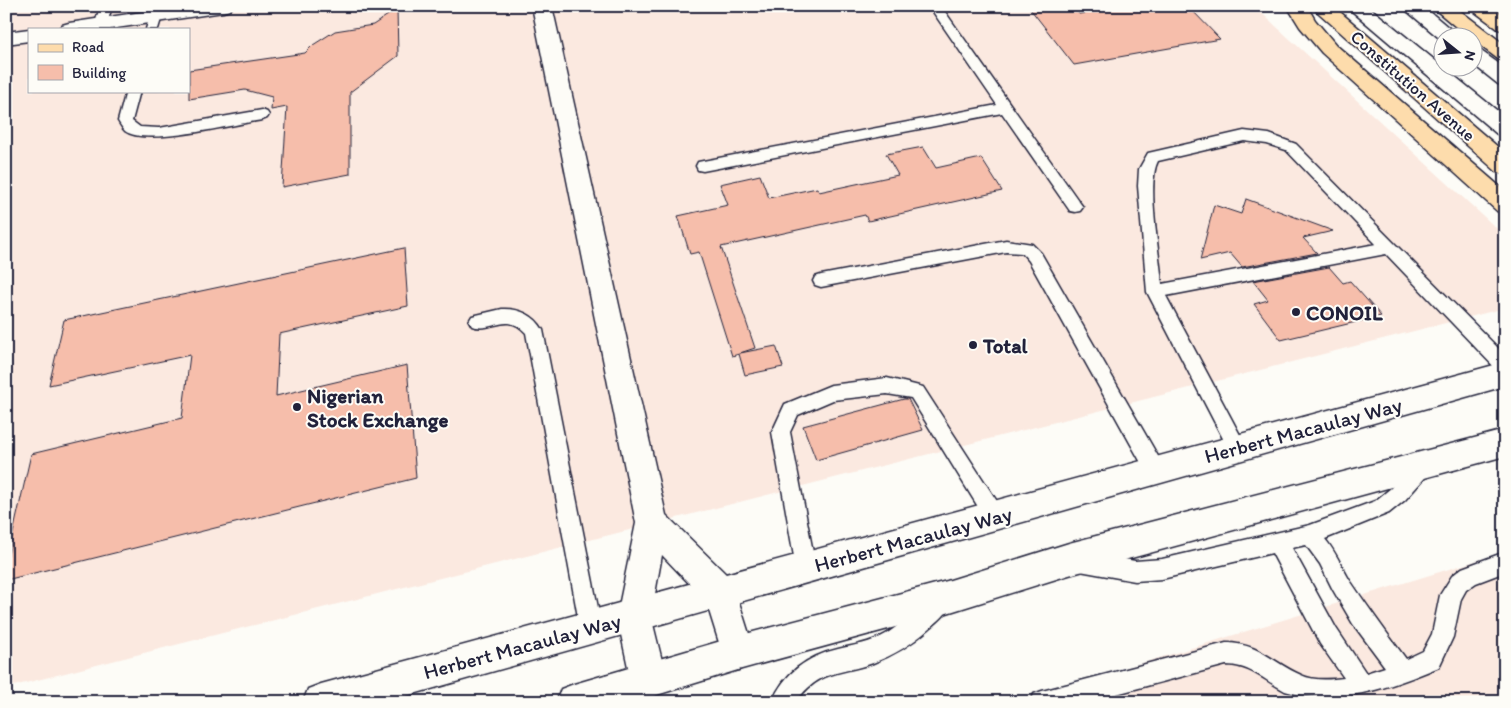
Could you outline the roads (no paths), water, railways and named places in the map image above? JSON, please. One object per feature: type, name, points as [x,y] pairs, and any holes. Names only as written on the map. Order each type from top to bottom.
[{"type":"main road","points":[[72,28],[104,15],[154,22],[224,6]]},
{"type":"main road","points":[[542,6],[652,524],[634,616],[649,681]]},
{"type":"main road","points":[[1297,6],[1306,23],[1329,49],[1505,205]]},
{"type":"main road","name":"Constitution Avenue","points":[[1321,6],[1505,166]]},
{"type":"main road","name":"Constitution Avenue","points":[[1356,6],[1505,129]]},
{"type":"main road","points":[[1411,6],[1438,28]]},
{"type":"main road","points":[[1441,6],[1505,55]]},
{"type":"main road","points":[[1477,6],[1505,25]]},
{"type":"main road","points":[[6,38],[28,34]]},
{"type":"main road","points":[[1484,63],[1505,79]]},
{"type":"main road","name":"Herbert Macaulay Way","points":[[320,702],[1505,374]]},
{"type":"main road","points":[[574,702],[738,653],[948,597],[1070,559],[1505,444]]},
{"type":"main road","points":[[652,524],[720,592],[738,653]]},
{"type":"lane","points":[[935,6],[1075,207]]},
{"type":"lane","points":[[133,92],[125,121],[129,127],[138,132],[159,133],[262,115]]},
{"type":"lane","points":[[703,166],[1006,108]]},
{"type":"lane","points":[[1238,448],[1155,292],[1145,186],[1146,169],[1153,157],[1244,136],[1269,139],[1291,147],[1387,248],[1505,367]]},
{"type":"lane","points":[[821,281],[1006,246],[1026,248],[1035,257],[1156,471]]},
{"type":"lane","points":[[1155,292],[1387,248]]},
{"type":"lane","points":[[478,321],[511,315],[525,319],[534,330],[591,628]]},
{"type":"lane","points":[[806,568],[781,432],[791,410],[831,393],[887,386],[917,392],[996,516]]},
{"type":"lane","points":[[1070,559],[1135,571],[1162,569],[1310,534],[1382,507],[1398,494],[1424,465]]},
{"type":"lane","points":[[1310,534],[1327,557],[1340,583],[1401,671]]},
{"type":"lane","points":[[1277,542],[1307,594],[1328,636],[1362,686]]},
{"type":"lane","points":[[1042,702],[1226,654],[1245,656],[1298,686],[1319,692],[1362,686],[1431,659],[1442,637],[1451,595],[1459,583],[1469,575],[1505,562]]},
{"type":"lane","points":[[783,702],[788,691],[804,676],[828,663],[875,651],[902,638],[948,597]]},
{"type":"place","name":"CONOIL","points":[[1296,312]]},
{"type":"place","name":"Total","points":[[973,345]]},
{"type":"place","name":"Nigerian Stock Exchange","points":[[297,407]]}]
